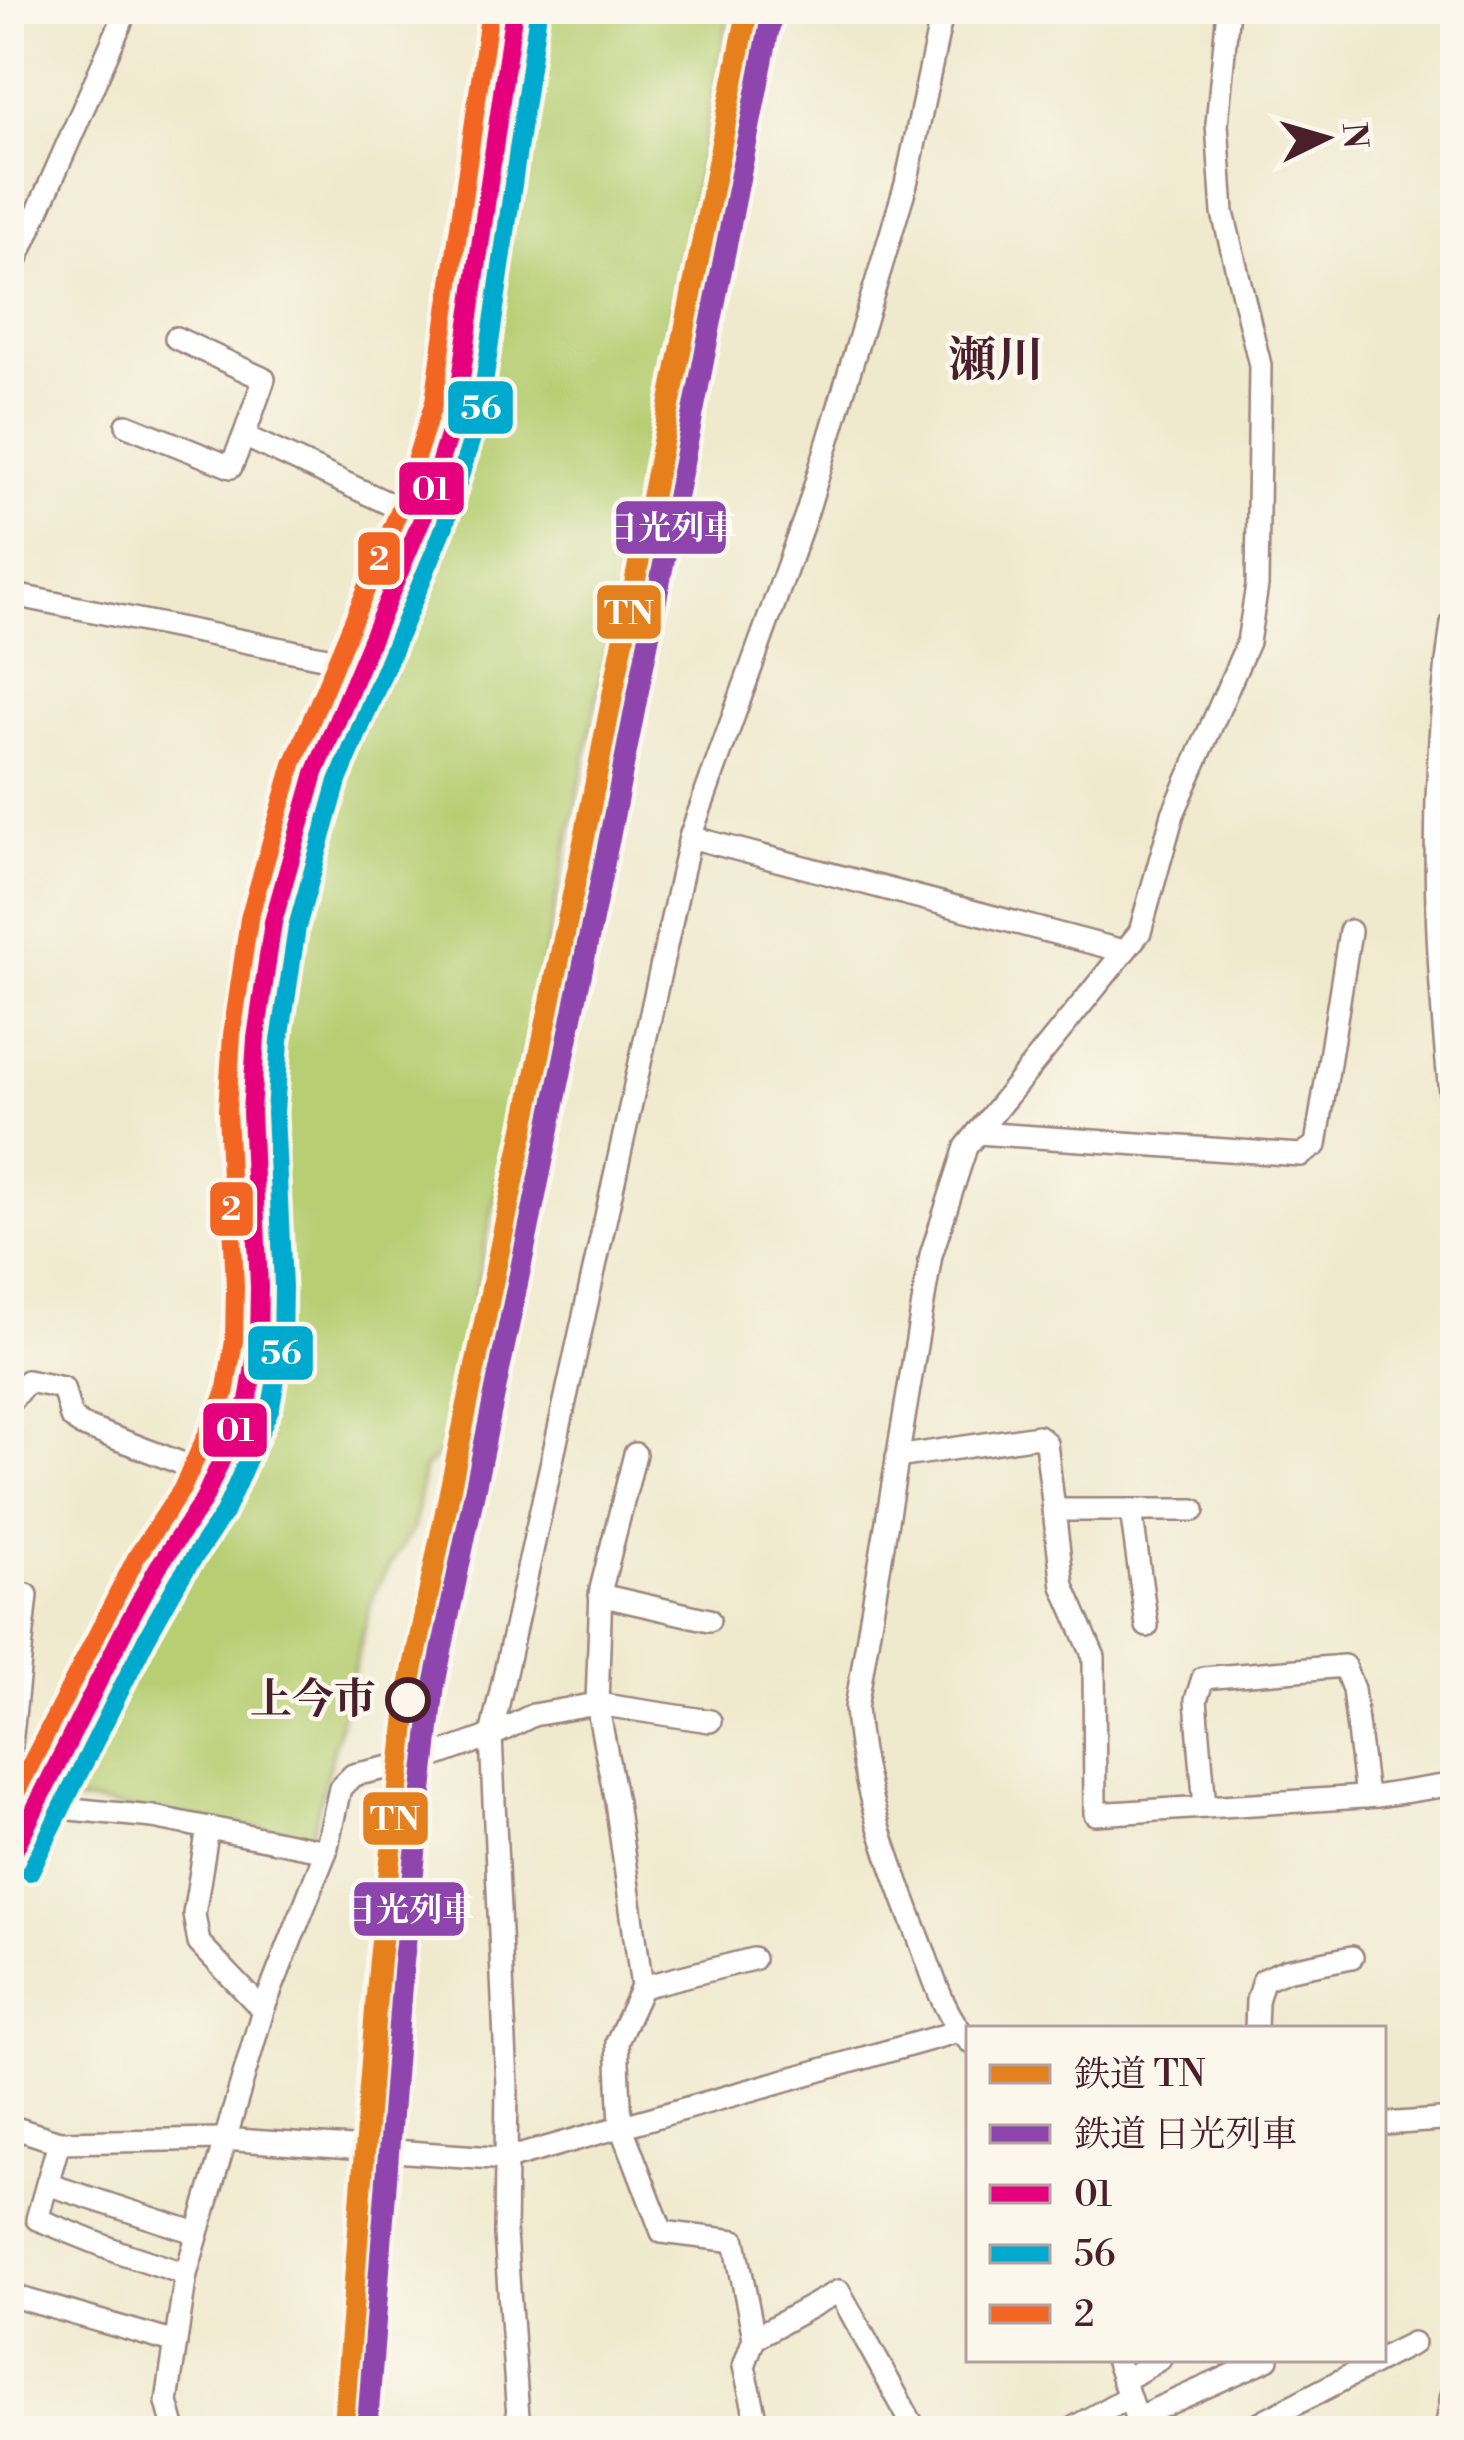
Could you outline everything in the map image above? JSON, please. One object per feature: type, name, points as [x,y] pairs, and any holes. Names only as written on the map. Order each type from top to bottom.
[{"type":"highway","points":[[9,1861],[22,1805],[215,1476],[248,1401],[259,1287],[251,1112],[272,922],[315,772],[422,519],[446,448],[466,361],[514,9]]},
{"type":"main road","points":[[1455,623],[1444,717],[1436,869],[1455,1112]]},
{"type":"main road","points":[[1449,2431],[1455,2395]]},
{"type":"street","points":[[9,277],[127,9]]},
{"type":"street","points":[[519,2431],[506,2234],[507,2085],[491,1736],[690,837],[814,490],[906,184],[943,9]]},
{"type":"street","points":[[9,2126],[59,2142],[223,2139],[506,2159],[964,2036],[945,2006],[886,1851],[859,1755],[856,1708],[931,1255],[966,1147],[1140,932],[1173,814],[1248,642],[1257,586],[1261,365],[1223,213],[1217,124],[1228,9]]},
{"type":"street","points":[[128,425],[231,467],[264,379],[176,338]]},
{"type":"street","points":[[244,436],[422,519]]},
{"type":"street","points":[[9,594],[362,665]]},
{"type":"street","points":[[690,837],[1123,951]]},
{"type":"street","points":[[977,1132],[1301,1155],[1316,1145],[1350,931]]},
{"type":"street","points":[[9,1403],[27,1381],[63,1388],[71,1417],[80,1425],[215,1476]]},
{"type":"street","points":[[897,1457],[1038,1436],[1046,1443],[1063,1586],[1094,1657],[1095,1814],[1366,1797],[1455,1784]]},
{"type":"street","points":[[635,1454],[600,1595],[597,1704],[642,1987],[617,2042],[621,2125],[662,2232],[735,2242],[754,2338],[744,2366],[759,2431]]},
{"type":"street","points":[[1053,1510],[1194,1510]]},
{"type":"street","points":[[1131,1510],[1147,1626]]},
{"type":"street","points":[[9,1763],[27,1595]]},
{"type":"street","points":[[600,1595],[709,1620]]},
{"type":"street","points":[[1205,1807],[1196,1700],[1203,1678],[1344,1666],[1352,1689],[1366,1797]]},
{"type":"street","points":[[176,2431],[167,2402],[186,2273],[263,2010],[326,1851],[340,1788],[353,1775],[424,1760],[533,1715],[597,1704],[710,1721]]},
{"type":"street","points":[[22,1805],[73,1807],[326,1851]]},
{"type":"street","points":[[208,1828],[194,1915],[199,1943],[263,2010]]},
{"type":"street","points":[[1256,2026],[1263,1980],[1286,1970],[1352,1957]]},
{"type":"street","points":[[642,1987],[753,1959]]},
{"type":"street","points":[[1386,2124],[1455,2120]]},
{"type":"street","points":[[59,2142],[38,2219],[186,2273]]},
{"type":"street","points":[[47,2184],[197,2234]]},
{"type":"street","points":[[754,2338],[839,2291],[916,2431]]},
{"type":"street","points":[[9,2295],[176,2343]]},
{"type":"street","points":[[1386,2357],[1413,2343]]},
{"type":"street","points":[[1117,2362],[1131,2407]]},
{"type":"street","points":[[1131,2407],[1158,2362]]},
{"type":"street","points":[[1068,2431],[1259,2362]]},
{"type":"street","points":[[1244,2431],[1376,2362]]},
{"type":"green space","points":[[526,9],[730,9],[584,766],[443,1450],[424,1469],[414,1527],[374,1591],[311,1837],[86,1802],[47,1801],[252,1411],[255,1112],[301,841],[424,551]]},
{"type":"rail line","name":"TN","points":[[343,2431],[379,1964],[410,1684],[748,9]]},
{"type":"rail line","name":"日光列車","points":[[367,2431],[403,1966],[434,1688],[610,835],[772,14]]},
{"type":"transit line","name":"2","points":[[9,1807],[137,1556],[182,1489],[225,1394],[234,1341],[235,1287],[227,1110],[232,1035],[249,919],[293,764],[399,511],[434,402],[490,9]]},
{"type":"transit line","name":"01","points":[[9,1861],[125,1628],[158,1567],[203,1501],[248,1401],[258,1343],[259,1287],[251,1112],[273,922],[315,773],[422,519],[457,407],[514,9]]},
{"type":"transit line","name":"56","points":[[30,1872],[146,1639],[224,1513],[271,1407],[282,1345],[283,1287],[275,1112],[297,927],[338,781],[444,528],[480,412],[538,12]]},
{"type":"place","name":"上今市","points":[[408,1700]]},
{"type":"district","name":"瀬川","points":[[996,362]]}]
